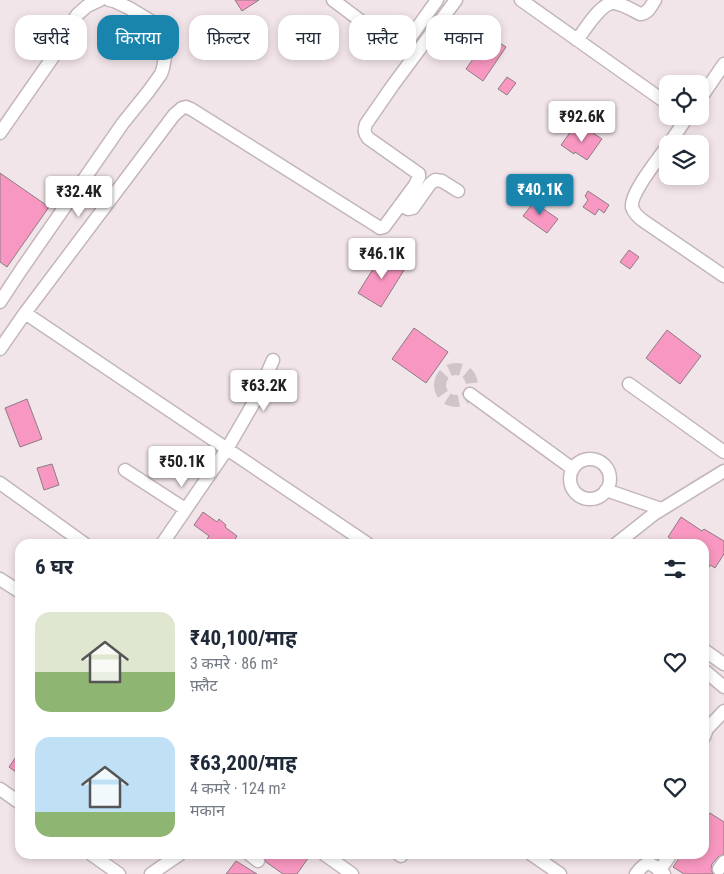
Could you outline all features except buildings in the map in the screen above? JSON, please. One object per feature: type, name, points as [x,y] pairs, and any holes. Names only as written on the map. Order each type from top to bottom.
[{"type":"street","points":[[0,133],[55,54],[76,15],[87,6],[100,0]]},
{"type":"street","points":[[0,302],[123,123],[161,74],[165,57],[162,36],[158,29],[154,24],[129,8],[114,0],[109,0]]},
{"type":"street","points":[[333,0],[399,48],[407,42],[437,0]]},
{"type":"street","points":[[0,349],[162,130],[182,108],[192,109],[380,228],[384,226],[418,181],[419,174],[368,138],[364,129],[393,85],[456,0]]},
{"type":"street","points":[[521,0],[659,98]]},
{"type":"street","points":[[577,40],[596,14],[609,4],[622,5],[643,14],[646,13],[655,0]]},
{"type":"street","points":[[709,86],[724,64]]},
{"type":"street","points":[[659,157],[636,190],[632,202],[633,210],[638,218],[724,276]]},
{"type":"street","points":[[400,205],[408,209],[413,208],[435,180],[442,181],[458,191]]},
{"type":"street","points":[[25,313],[361,539]]},
{"type":"street","points":[[165,539],[227,449],[257,397],[273,360]]},
{"type":"street","points":[[629,384],[724,452]]},
{"type":"street","points":[[470,394],[573,469]]},
{"type":"street","points":[[589,459],[601,462],[606,467],[610,478],[606,490],[597,497],[585,498],[579,495],[570,480],[573,469],[577,464],[589,459]]},
{"type":"street","points":[[125,470],[184,509]]},
{"type":"street","points":[[622,539],[661,509],[724,471]]},
{"type":"street","points":[[0,483],[79,539]]},
{"type":"street","points":[[606,490],[661,509]]},
{"type":"street","points":[[0,579],[15,589]]},
{"type":"street","points":[[709,654],[724,664]]},
{"type":"street","points":[[709,674],[724,687]]},
{"type":"street","points":[[709,727],[724,711]]},
{"type":"street","points":[[0,789],[15,800]]},
{"type":"street","points":[[98,859],[119,874]]},
{"type":"street","points":[[151,874],[173,859]]},
{"type":"street","points":[[331,859],[352,874]]},
{"type":"street","points":[[538,859],[560,874]]},
{"type":"street","points":[[636,874],[644,864],[648,864],[662,872],[668,859]]},
{"type":"tunnel","points":[[456,369],[468,373],[472,385],[468,397],[456,401],[444,397],[440,385],[444,373],[456,369]]}]
